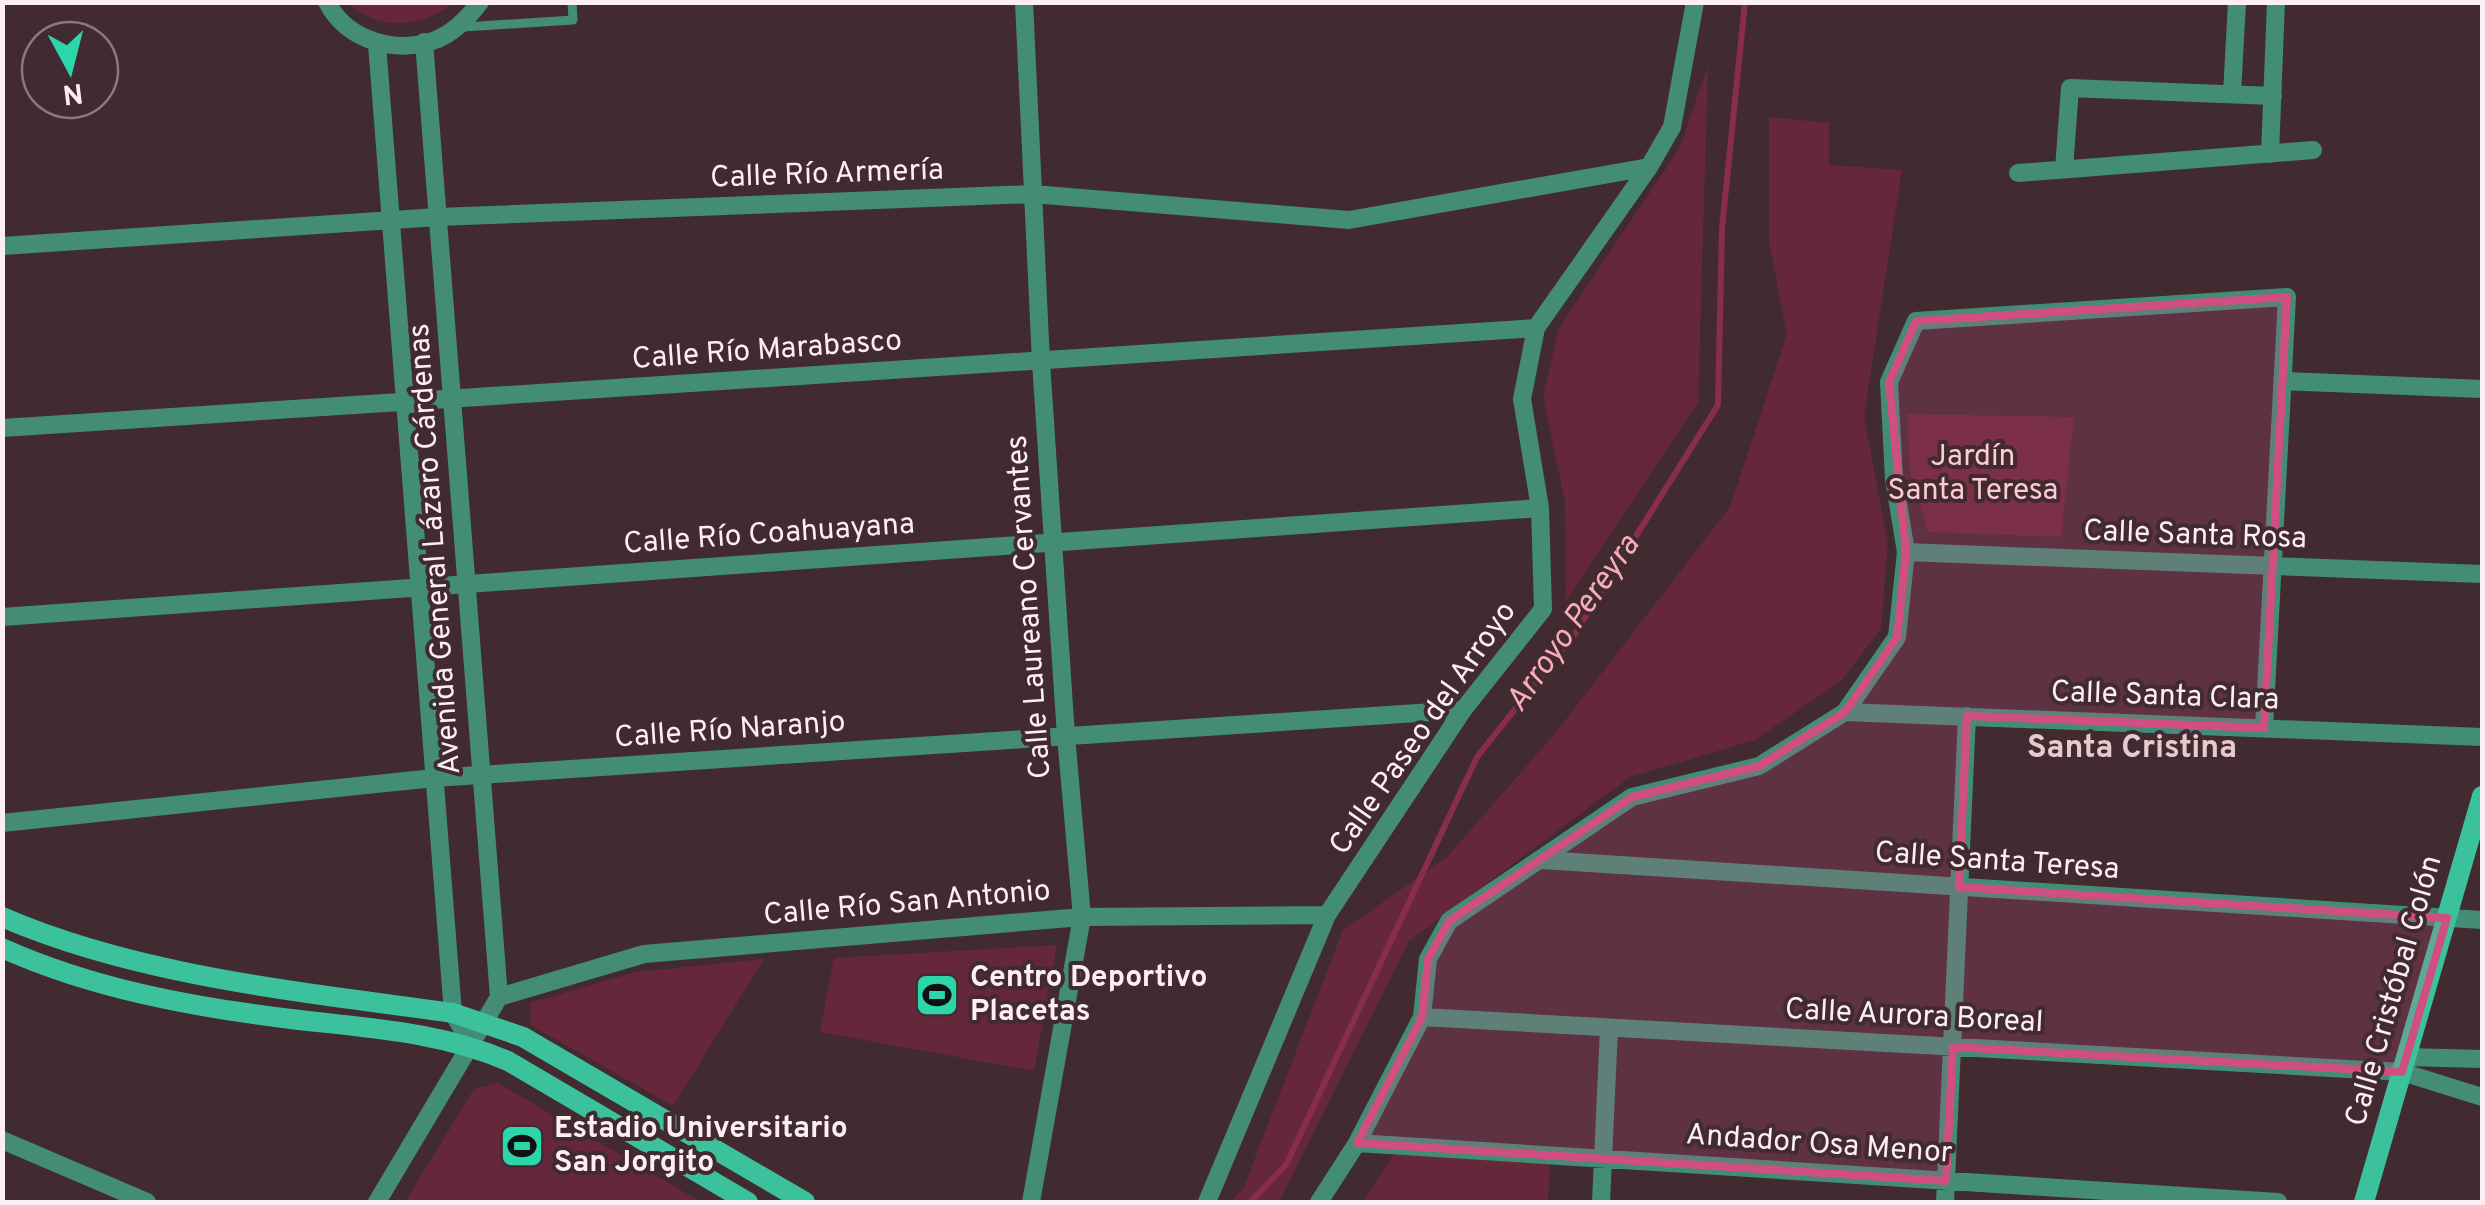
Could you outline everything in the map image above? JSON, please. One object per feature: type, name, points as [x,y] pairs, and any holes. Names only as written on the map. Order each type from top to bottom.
[{"type":"street","points":[[327,2],[351,30],[377,44],[408,46],[439,38],[456,28],[480,2]]},
{"type":"street","name":"Calle Laureano Cervantes","points":[[1024,2],[1040,362],[1082,917],[1032,1202]]},
{"type":"street","name":"Calle Paseo del Arroyo","points":[[1207,1202],[1327,915],[1463,710],[1543,609],[1540,508],[1522,399],[1536,328],[1672,127],[1696,2]]},
{"type":"street","points":[[2232,94],[2237,2]]},
{"type":"street","points":[[2270,154],[2276,2]]},
{"type":"street","name":"Avenida General Lázaro Cárdenas","points":[[424,42],[499,997]]},
{"type":"street","name":"Avenida General Lázaro Cárdenas","points":[[377,44],[452,1013]]},
{"type":"street","points":[[2064,169],[2070,88],[2273,96]]},
{"type":"street","points":[[2018,173],[2313,150]]},
{"type":"street","name":"Calle Río Armería","points":[[2,246],[438,217],[1033,194],[1349,220],[1649,166]]},
{"type":"street","points":[[1319,1202],[1357,1143],[1422,1017],[1428,959],[1449,921],[1632,797],[1759,766],[1844,712],[1897,637],[1906,552],[1894,479],[1889,382],[1916,321],[2287,297],[2264,728]]},
{"type":"street","name":"Calle Río Marabasco","points":[[2,428],[1536,328]]},
{"type":"street","points":[[2282,381],[2482,389]]},
{"type":"street","name":"Calle Río Coahuayana","points":[[2,616],[1540,508]]},
{"type":"street","name":"Calle Santa Rosa","points":[[1906,552],[2482,574]]},
{"type":"street","name":"Calle Río Naranjo","points":[[2,823],[434,778],[1463,710]]},
{"type":"street","name":"Calle Santa Clara","points":[[1844,712],[2482,737]]},
{"type":"street","points":[[1946,1202],[1967,716]]},
{"type":"street","name":"Calle Cristóbal Colón","points":[[2364,1202],[2482,796]]},
{"type":"street","name":"Calle Santa Teresa","points":[[1542,860],[2482,920]]},
{"type":"street","name":"Calle Río San Antonio","points":[[499,997],[644,954],[1082,917],[1327,915]]},
{"type":"street","points":[[2,916],[33,930],[226,981],[452,1013],[485,1022],[523,1037],[805,1202]]},
{"type":"street","points":[[2,948],[26,959],[162,1000],[423,1034],[472,1046],[508,1061],[748,1202]]},
{"type":"street","points":[[377,1202],[499,997]]},
{"type":"street","points":[[452,1013],[472,1046]]},
{"type":"street","name":"Calle Aurora Boreal","points":[[1422,1017],[1952,1047],[2404,1065],[2482,1059]]},
{"type":"street","points":[[1600,1202],[1609,1028]]},
{"type":"street","points":[[2404,1065],[2482,1097]]},
{"type":"street","points":[[2,1140],[147,1202]]},
{"type":"street","name":"Andador Osa Menor","points":[[1357,1143],[2278,1202]]},
{"type":"lane","points":[[456,28],[573,20],[572,2]]},
{"type":"highlighted area","points":[[2287,297],[2264,728],[1967,716],[1959,887],[2447,918],[2402,1072],[1953,1047],[1946,1181],[1357,1143],[1422,1017],[1428,959],[1449,921],[1632,797],[1759,766],[1845,712],[1897,637],[1906,552],[1889,382],[1916,321]]},
{"type":"green space","points":[[348,3],[453,3],[428,18],[400,23],[373,18]]},
{"type":"green space","points":[[1708,66],[1698,403],[1566,601],[1565,501],[1543,397],[1559,328],[1679,149]]},
{"type":"green space","points":[[1769,117],[1829,123],[1829,165],[1902,170],[1864,417],[1888,543],[1881,628],[1842,680],[1755,740],[1630,777],[1409,941],[1279,1202],[1231,1202],[1243,1189],[1343,930],[1446,858],[1557,731],[1730,507],[1787,335],[1769,242]]},
{"type":"green space","name":"Jardín Santa Teresa","points":[[1907,414],[2074,417],[2061,537],[1928,532],[1910,472]]},
{"type":"green space","name":"Centro Deportivo Placetas","points":[[1057,945],[1034,1071],[820,1032],[834,958]]},
{"type":"green space","points":[[764,959],[673,1106],[531,1025],[530,1003],[636,972]]},
{"type":"green space","name":"Estadio Universitario San Jorgito","points":[[498,1083],[701,1202],[405,1202],[474,1089]]},
{"type":"green space","points":[[1394,1154],[1550,1164],[1548,1202],[1363,1202]]},
{"type":"waterway","name":"Arroyo Pereyra","points":[[1250,1202],[1286,1165],[1477,757],[1574,635],[1718,405],[1722,228],[1745,2]]},
{"type":"place","name":"Centro Deportivo Placetas","points":[[937,995]]},
{"type":"place","name":"Estadio Universitario San Jorgito","points":[[522,1146]]},
{"type":"district","name":"Santa Cristina","points":[[2132,749]]}]
